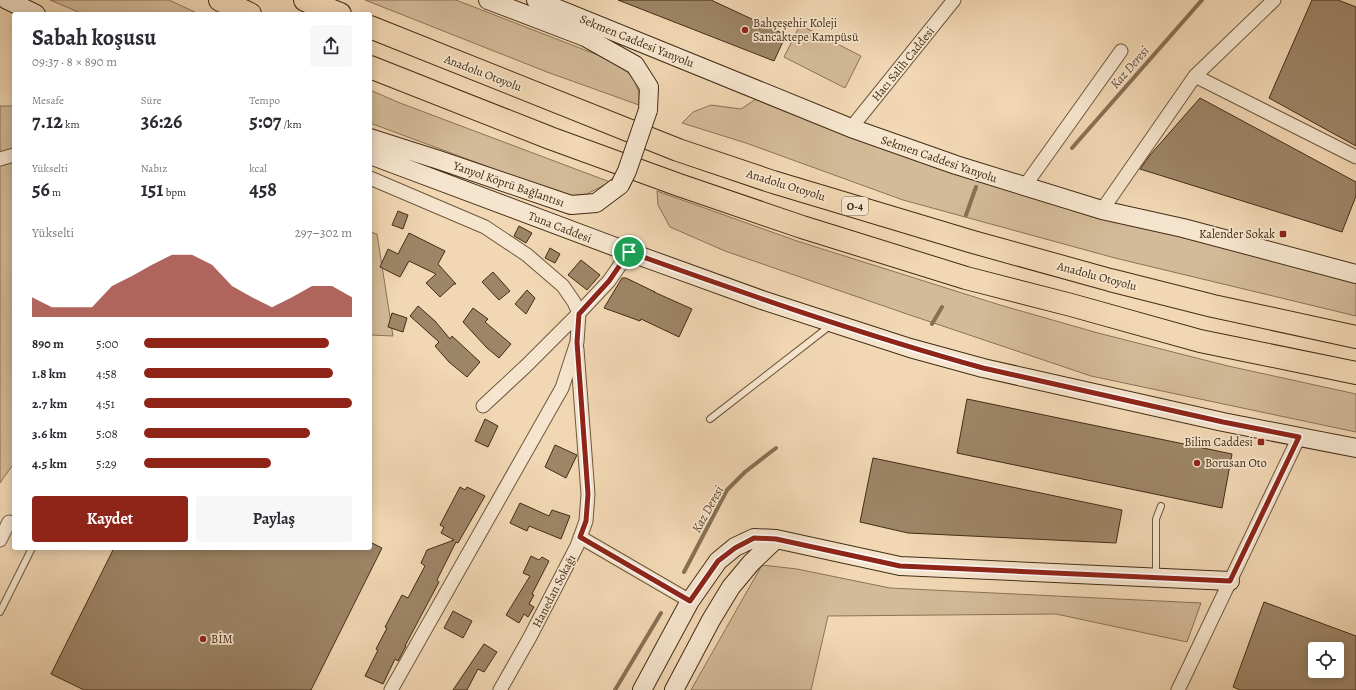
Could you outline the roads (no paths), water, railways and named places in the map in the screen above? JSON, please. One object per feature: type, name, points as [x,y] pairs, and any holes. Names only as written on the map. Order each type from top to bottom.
[{"type":"highway","points":[[220,0],[246,12]]},
{"type":"highway","points":[[305,0],[335,12]]},
{"type":"highway","name":"Anadolu Otoyolu","points":[[372,28],[678,150],[773,182],[973,242],[1110,280],[1213,306],[1356,337]]},
{"type":"highway","points":[[372,67],[550,138],[679,185],[810,230],[966,278],[1200,340],[1356,373]]},
{"type":"main road","points":[[7,0],[32,12]]},
{"type":"main road","name":"Yanyol Köprü Bağlantısı","points":[[372,139],[439,160],[571,206],[596,203],[620,185],[627,171],[648,110],[649,87],[635,65],[585,37],[488,0]]},
{"type":"main road","name":"Sekmen Caddesi Yanyolu","points":[[536,0],[851,128],[956,166],[1102,210],[1182,228],[1355,272]]},
{"type":"main road","name":"Tuna Caddesi","points":[[372,156],[762,300],[910,348],[983,368],[1223,422],[1356,448]]},
{"type":"main road","points":[[642,690],[690,601],[718,561],[735,548],[754,538],[776,539],[900,566],[1156,579],[1230,581]]},
{"type":"main road","points":[[674,690],[711,620],[731,587],[751,563],[776,539]]},
{"type":"street","name":"Hacı Salih Caddesi","points":[[851,128],[954,0]]},
{"type":"street","points":[[1102,210],[1196,76],[1274,0]]},
{"type":"street","points":[[1024,187],[1121,51]]},
{"type":"street","points":[[1196,76],[1356,157]]},
{"type":"street","points":[[0,159],[12,156]]},
{"type":"street","points":[[372,179],[485,227],[527,255],[563,286],[574,302],[579,314],[577,342],[562,388],[391,690]]},
{"type":"street","points":[[483,406],[579,314],[609,281],[629,252]]},
{"type":"street","name":"Hanedan Sokağı","points":[[500,690],[530,637],[577,546],[586,521],[588,494],[577,342]]},
{"type":"street","points":[[1178,690],[1299,437]]},
{"type":"street","points":[[0,540],[9,522]]},
{"type":"street","points":[[580,537],[690,601]]},
{"type":"lane","points":[[710,419],[834,323]]},
{"type":"lane","points":[[1156,579],[1156,519],[1161,506]]},
{"type":"lane","points":[[0,612],[31,550]]},
{"type":"waterway","name":"Kaz Deresi","points":[[1072,148],[1202,0]]},
{"type":"waterway","name":"Kaz Deresi","points":[[966,215],[976,187]]},
{"type":"waterway","name":"Kaz Deresi","points":[[932,324],[942,307]]},
{"type":"waterway","name":"Kaz Deresi","points":[[684,572],[727,490],[745,472],[776,448]]},
{"type":"waterway","name":"Kaz Deresi","points":[[615,690],[661,613]]},
{"type":"place","name":"Bahçeşehir Koleji Sancaktepe Kampüsü","points":[[745,30]]},
{"type":"place","name":"Kalender Sokak","points":[[1283,234]]},
{"type":"place","name":"Bilim Caddesi","points":[[1261,442]]},
{"type":"place","name":"Borusan Oto","points":[[1197,463]]},
{"type":"place","name":"BİM","points":[[203,639]]}]
